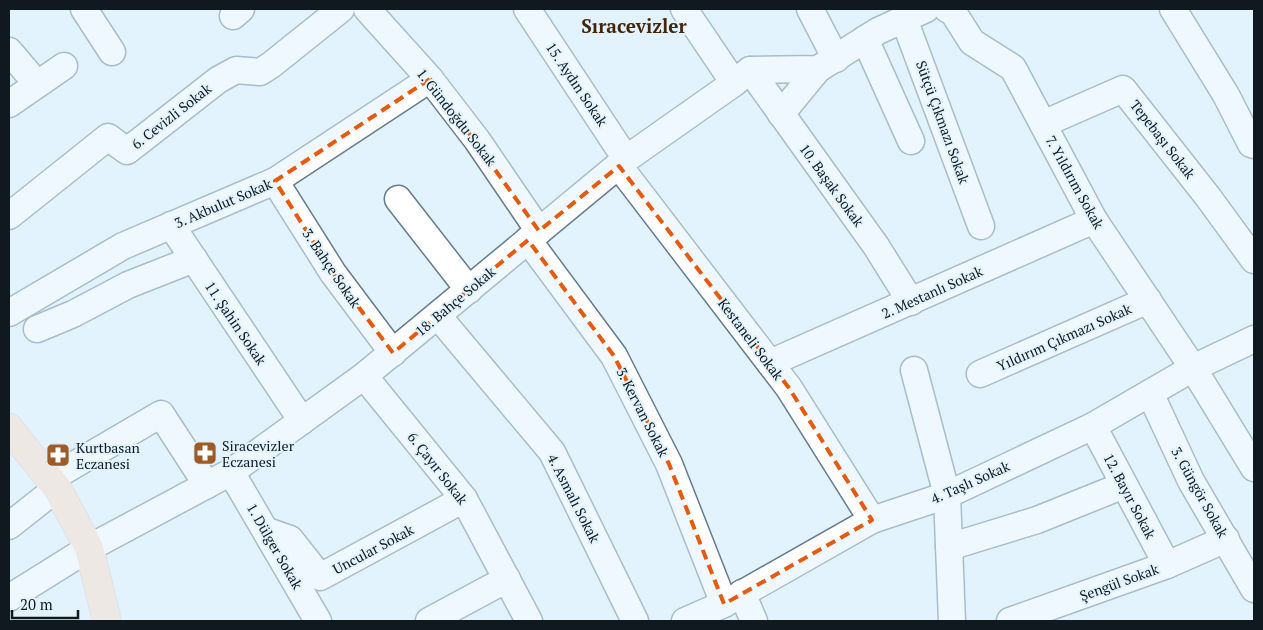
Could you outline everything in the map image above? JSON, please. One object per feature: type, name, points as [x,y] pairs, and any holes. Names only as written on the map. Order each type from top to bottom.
[{"type":"main road","points":[[9,428],[54,483],[89,548],[106,621]]},
{"type":"street","points":[[84,9],[112,52]]},
{"type":"street","name":"6. Cevizli Sokak","points":[[9,216],[108,137],[127,151],[218,80],[236,70],[260,72],[341,9]]},
{"type":"street","name":"1. Gündoğdu Sokak","points":[[367,9],[430,79],[478,140],[533,235]]},
{"type":"street","name":"15. Aydın Sokak","points":[[527,9],[623,162]]},
{"type":"street","name":"10. Başak Sokak","points":[[684,9],[742,77],[781,114],[876,246],[911,302]]},
{"type":"street","points":[[810,9],[827,64]]},
{"type":"street","points":[[1173,9],[1226,95],[1251,144],[1254,145]]},
{"type":"street","name":"7. Yıldırım Sokak","points":[[952,10],[972,42],[1013,68],[1094,220],[1194,368],[1254,468]]},
{"type":"street","points":[[781,114],[827,64],[878,31],[915,14]]},
{"type":"street","name":"Sütçü Çıkmazı Sokak","points":[[915,14],[981,226]]},
{"type":"street","points":[[865,40],[911,141]]},
{"type":"street","points":[[9,51],[37,84]]},
{"type":"street","points":[[742,77],[827,64]]},
{"type":"street","points":[[9,104],[64,66]]},
{"type":"street","name":"18. Bahçe Sokak","points":[[9,598],[89,548],[231,472],[364,376],[623,162],[742,77]]},
{"type":"street","name":"3. Akbulut Sokak","points":[[9,313],[123,246],[275,181],[430,79]]},
{"type":"street","name":"Tepebaşı Sokak","points":[[1043,124],[1124,89],[1208,197],[1254,260]]},
{"type":"street","name":"Kestaneli Sokak","points":[[623,162],[789,388],[872,520]]},
{"type":"street","name":"3. Bahçe Sokak","points":[[275,181],[333,273],[393,353]]},
{"type":"street","points":[[398,199],[469,290]]},
{"type":"street","name":"2. Mestanlı Sokak","points":[[770,363],[1094,220]]},
{"type":"street","name":"11. Şahin Sokak","points":[[171,225],[302,421]]},
{"type":"street","name":"3. Kervan Sokak","points":[[533,235],[614,356],[669,464],[733,598],[754,621]]},
{"type":"street","points":[[37,329],[73,314],[128,285],[194,259]]},
{"type":"street","name":"Yıldırım Çıkmazı Sokak","points":[[980,374],[1148,300]]},
{"type":"street","name":"4. Asmalı Sokak","points":[[438,316],[552,452],[634,621]]},
{"type":"street","name":"4. Taşlı Sokak","points":[[685,621],[733,598],[872,520],[946,495],[1093,426],[1194,368],[1254,339]]},
{"type":"street","points":[[914,370],[946,495],[952,621]]},
{"type":"street","name":"6. Çayır Sokak","points":[[364,376],[464,500],[529,621]]},
{"type":"street","name":"3. Güngör Sokak","points":[[1150,393],[1191,481],[1254,589]]},
{"type":"street","points":[[9,526],[54,483],[161,414],[207,485]]},
{"type":"street","name":"12. Bayır Sokak","points":[[1093,426],[1167,565]]},
{"type":"street","name":"1. Dülger Sokak","points":[[231,472],[318,621]]},
{"type":"street","points":[[949,547],[1037,520],[1124,485]]},
{"type":"street","name":"Uncular Sokak","points":[[267,531],[290,539],[320,577],[464,500]]},
{"type":"street","name":"Şengül Sokak","points":[[1010,621],[1167,565],[1226,539]]},
{"type":"street","points":[[429,621],[507,579]]},
{"type":"highlighted area","points":[[430,79],[539,231],[619,166],[789,388],[872,520],[724,604],[669,464],[614,356],[528,240],[393,353],[333,273],[275,181]]},
{"type":"place","name":"Siracevizler Eczanesi","points":[[205,453]]},
{"type":"place","name":"Kurtbasan Eczanesi","points":[[58,455]]},
{"type":"district","name":"Sıracevizler","points":[[634,25]]}]
